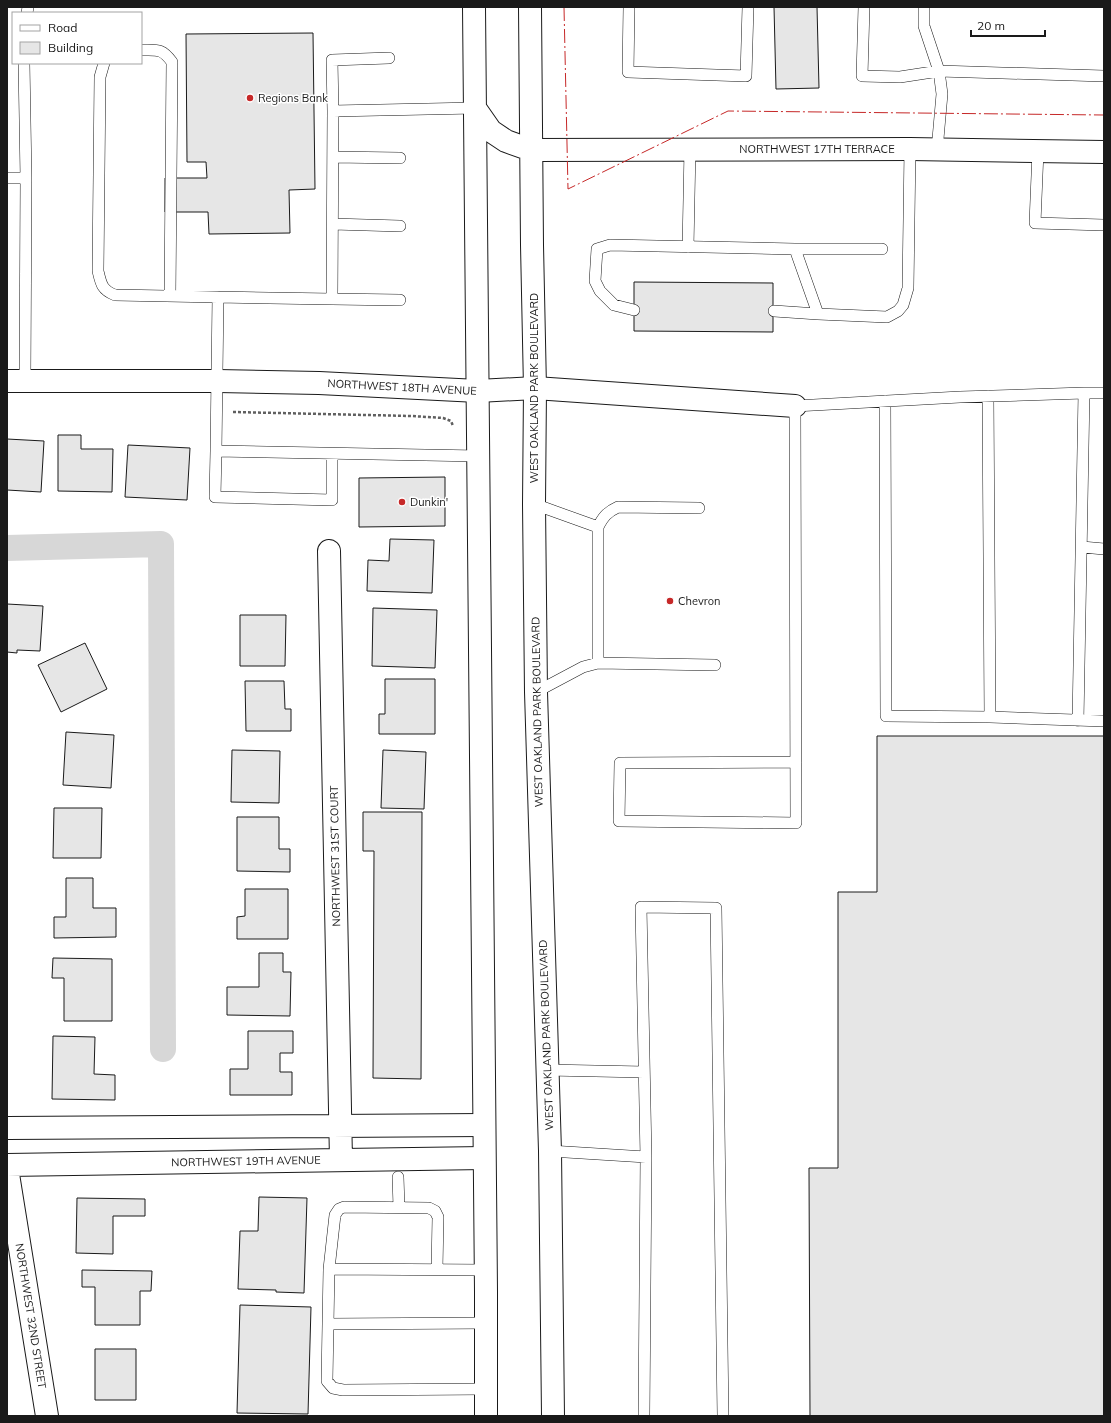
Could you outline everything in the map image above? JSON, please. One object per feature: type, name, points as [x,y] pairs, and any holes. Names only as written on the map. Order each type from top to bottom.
[{"type":"street","points":[[474,7],[486,1416]]},
{"type":"street","name":"WEST OAKLAND PARK BOULEVARD","points":[[530,7],[535,388],[534,504],[536,692],[550,1151],[553,1416]]},
{"type":"street","points":[[475,108],[491,131],[506,141],[531,150]]},
{"type":"street","name":"NORTHWEST 17TH TERRACE","points":[[531,150],[910,149],[1104,152]]},
{"type":"street","name":"NORTHWEST 18TH AVENUE","points":[[16,382],[218,381],[478,391],[535,388],[795,406]]},
{"type":"street","name":"NORTHWEST 31ST COURT","points":[[329,551],[341,1160]]},
{"type":"street","points":[[7,1128],[484,1125]]},
{"type":"street","name":"NORTHWEST 19TH AVENUE","points":[[7,1166],[484,1158]]},
{"type":"street","name":"NORTHWEST 32ND STREET","points":[[7,1166],[47,1416]]},
{"type":"lane","points":[[629,7],[628,72],[746,76],[748,7]]},
{"type":"lane","points":[[864,7],[862,76],[900,77],[939,71],[1104,76]]},
{"type":"lane","points":[[924,7],[924,26],[939,71],[942,94],[937,150]]},
{"type":"lane","points":[[142,50],[156,50],[166,53],[172,62],[170,296]]},
{"type":"lane","points":[[332,299],[332,60],[389,58]]},
{"type":"lane","points":[[16,382],[26,178],[24,64]]},
{"type":"lane","points":[[104,64],[100,77],[98,271],[101,282],[106,291],[115,295],[400,300]]},
{"type":"lane","points":[[333,111],[475,108]]},
{"type":"lane","points":[[688,247],[690,149]]},
{"type":"lane","points":[[774,311],[887,317],[898,311],[903,305],[908,288],[910,149]]},
{"type":"lane","points":[[1038,151],[1036,223],[1104,225]]},
{"type":"lane","points":[[333,157],[400,158]]},
{"type":"lane","points":[[7,178],[26,178]]},
{"type":"lane","points":[[333,224],[400,226]]},
{"type":"lane","points":[[634,310],[614,305],[600,291],[595,281],[597,249],[610,245],[795,249],[882,249]]},
{"type":"lane","points":[[795,249],[818,314]]},
{"type":"lane","points":[[218,297],[218,381],[215,497],[332,500],[332,454]]},
{"type":"lane","points":[[1078,721],[1084,393]]},
{"type":"lane","points":[[796,762],[620,763],[619,821],[796,823],[796,762],[795,406],[988,396],[1104,393]]},
{"type":"lane","points":[[988,396],[990,717]]},
{"type":"lane","points":[[885,401],[886,716],[990,717],[1104,721]]},
{"type":"lane","points":[[216,451],[478,456]]},
{"type":"lane","points":[[534,504],[598,527]]},
{"type":"lane","points":[[598,663],[598,527],[604,516],[610,510],[618,507],[699,508]]},
{"type":"lane","points":[[1082,547],[1104,549]]},
{"type":"lane","points":[[536,692],[583,667],[598,663],[715,665]]},
{"type":"lane","points":[[644,1416],[646,1157],[641,907],[716,908],[723,1416]]},
{"type":"lane","points":[[547,1070],[644,1072]]},
{"type":"lane","points":[[550,1151],[646,1157]]},
{"type":"lane","points":[[398,1177],[398,1207]]},
{"type":"lane","points":[[437,1269],[438,1217],[435,1211],[428,1208],[398,1207],[344,1207],[338,1209],[335,1215],[329,1269],[327,1381],[333,1388],[343,1390],[485,1389]]},
{"type":"lane","points":[[329,1269],[485,1270]]},
{"type":"lane","points":[[328,1324],[486,1323]]},
{"type":"path","points":[[217,412],[442,418],[451,421],[453,427],[454,456]]},
{"type":"building","points":[[774,7],[817,7],[819,88],[776,89]]},
{"type":"building","name":"Regions Bank","points":[[313,33],[315,189],[289,190],[290,233],[209,234],[208,212],[165,212],[165,178],[207,178],[206,162],[187,162],[186,34]]},
{"type":"building","points":[[634,282],[773,283],[773,332],[634,331]]},
{"type":"building","points":[[58,435],[81,435],[81,449],[113,449],[112,492],[58,491]]},
{"type":"building","points":[[7,439],[44,441],[41,492],[7,490]]},
{"type":"building","points":[[128,445],[190,448],[187,500],[125,497]]},
{"type":"building","name":"Dunkin'","points":[[445,477],[445,526],[359,527],[359,478]]},
{"type":"building","points":[[390,539],[434,540],[432,593],[367,591],[368,560],[389,561]]},
{"type":"building","points":[[7,604],[43,606],[40,651],[17,650],[17,653],[7,652]]},
{"type":"building","points":[[373,608],[437,610],[435,668],[372,666]]},
{"type":"building","points":[[240,615],[286,615],[285,666],[240,666]]},
{"type":"building","points":[[85,643],[107,689],[61,712],[38,665]]},
{"type":"building","points":[[385,679],[435,679],[435,734],[379,734],[379,714],[385,714]]},
{"type":"building","points":[[245,681],[284,681],[285,709],[291,709],[291,731],[246,731]]},
{"type":"building","points":[[66,732],[114,735],[111,788],[63,785]]},
{"type":"building","points":[[877,736],[1104,736],[1104,1416],[810,1416],[809,1168],[838,1168],[838,892],[877,892]]},
{"type":"building","points":[[232,750],[280,751],[279,803],[231,802]]},
{"type":"building","points":[[383,750],[426,752],[424,809],[381,808]]},
{"type":"building","points":[[54,808],[102,808],[101,858],[53,858]]},
{"type":"building","points":[[363,812],[422,812],[421,1079],[373,1078],[374,851],[363,851]]},
{"type":"building","points":[[237,817],[279,817],[279,849],[290,849],[290,872],[237,871]]},
{"type":"building","points":[[66,878],[93,878],[93,908],[116,908],[116,937],[54,938],[54,917],[66,917]]},
{"type":"building","points":[[245,889],[288,889],[288,939],[237,939],[237,917],[245,916]]},
{"type":"building","points":[[259,953],[283,953],[283,972],[291,972],[290,1016],[227,1015],[227,987],[259,987]]},
{"type":"building","points":[[53,958],[112,959],[112,1021],[64,1021],[64,978],[52,978]]},
{"type":"building","points":[[248,1031],[293,1031],[293,1053],[280,1053],[280,1072],[292,1072],[292,1095],[230,1095],[230,1069],[248,1069]]},
{"type":"building","points":[[53,1036],[95,1037],[94,1074],[115,1075],[115,1100],[52,1099]]},
{"type":"building","points":[[259,1197],[307,1198],[304,1293],[276,1292],[276,1290],[238,1289],[240,1231],[258,1231]]},
{"type":"building","points":[[77,1198],[145,1199],[145,1216],[113,1216],[113,1254],[76,1253]]},
{"type":"building","points":[[82,1270],[152,1271],[151,1291],[140,1291],[140,1325],[95,1325],[95,1287],[82,1287]]},
{"type":"building","points":[[240,1305],[311,1307],[308,1414],[237,1413]]},
{"type":"building","points":[[95,1349],[136,1349],[136,1400],[95,1400]]},
{"type":"waterway","points":[[7,548],[161,544],[163,1049]]},
{"type":"power","points":[[564,7],[568,189],[728,111],[1104,115]]},
{"type":"place","name":"Regions Bank","points":[[250,98]]},
{"type":"place","name":"Dunkin'","points":[[402,502]]},
{"type":"place","name":"Chevron","points":[[670,601]]}]
